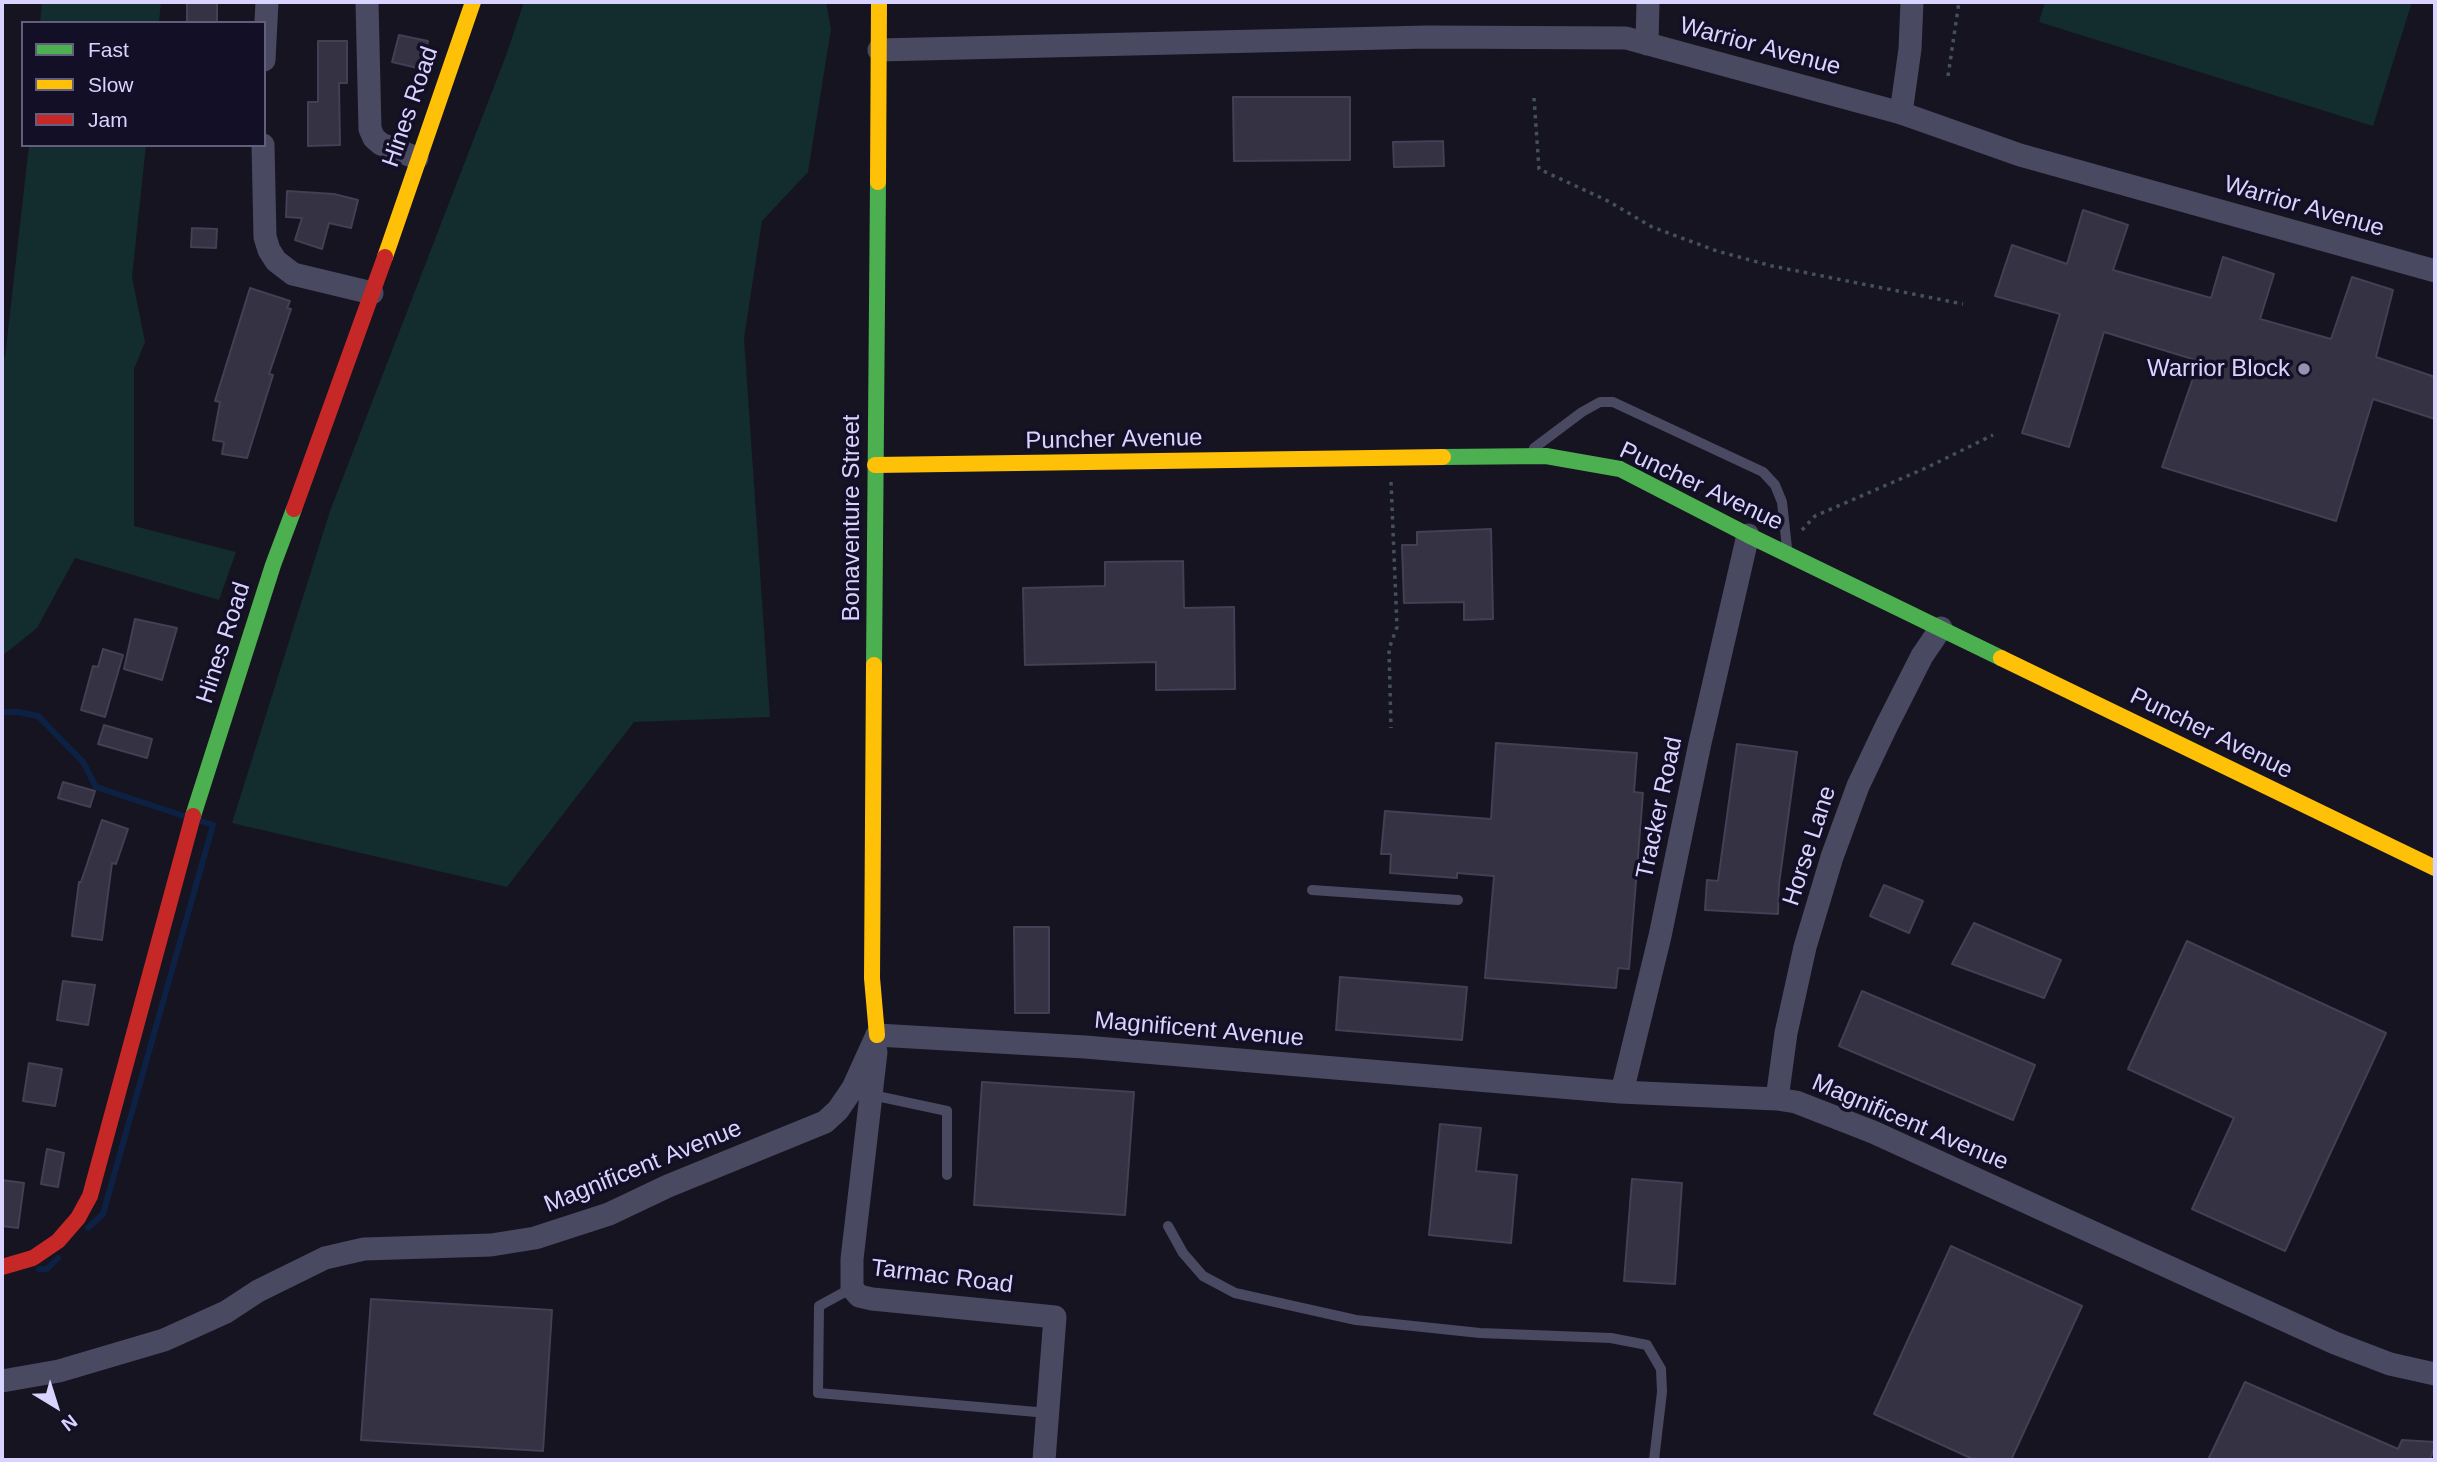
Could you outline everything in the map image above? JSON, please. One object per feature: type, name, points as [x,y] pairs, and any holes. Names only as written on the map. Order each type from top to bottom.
[{"type":"street","points":[[266,21],[267,2]]},
{"type":"street","points":[[367,2],[372,134],[381,144],[417,158]]},
{"type":"street","name":"Hines Road","points":[[2,1267],[33,1258],[58,1241],[78,1218],[90,1196],[196,803],[273,565],[372,293],[473,2]]},
{"type":"street","name":"Bonaventure Street","points":[[877,1035],[872,978],[879,2]]},
{"type":"street","points":[[1647,44],[1648,2]]},
{"type":"street","points":[[1900,113],[1910,49],[1912,2]]},
{"type":"street","name":"Warrior Avenue","points":[[879,50],[1427,37],[1626,38],[1900,113],[2020,155],[2435,271]]},
{"type":"street","points":[[263,147],[265,237],[276,261],[293,274],[372,293]]},
{"type":"street","name":"Puncher Avenue","points":[[875,465],[1546,456],[1620,469],[1748,535],[2435,868]]},
{"type":"street","name":"Tracker Road","points":[[1622,1092],[1660,936],[1700,743],[1748,535]]},
{"type":"street","name":"Horse Lane","points":[[1777,1099],[1786,1033],[1805,947],[1832,857],[1858,786],[1886,727],[1922,656],[1941,628]]},
{"type":"street","name":"Magnificent Avenue","points":[[2,1381],[59,1371],[164,1340],[226,1312],[258,1291],[325,1258],[364,1249],[491,1245],[534,1238],[609,1214],[668,1186],[825,1122],[838,1110],[853,1088],[877,1035],[1097,1048],[1622,1092],[1777,1099],[1805,1105],[1873,1132],[2335,1343],[2390,1364],[2435,1374]]},
{"type":"street","name":"Tarmac Road","points":[[877,1035],[852,1259],[852,1288],[859,1296],[872,1299],[1055,1317],[1044,1460]]},
{"type":"lane","points":[[1524,456],[1582,412],[1600,402],[1613,402],[1763,472],[1775,485],[1782,502],[1788,554]]},
{"type":"lane","points":[[1311,890],[1458,900]]},
{"type":"lane","points":[[872,1095],[947,1111],[947,1175]]},
{"type":"lane","points":[[1168,1226],[1183,1253],[1203,1276],[1235,1293],[1356,1320],[1480,1333],[1611,1339],[1647,1345],[1661,1369],[1662,1392],[1654,1460]]},
{"type":"lane","points":[[852,1288],[818,1306],[818,1393],[1048,1413]]},
{"type":"path","points":[[1948,76],[1959,2]]},
{"type":"path","points":[[1534,98],[1539,169],[1608,201],[1652,227],[1772,266],[1963,304]]},
{"type":"path","points":[[1788,554],[1799,533],[1815,516],[1928,467],[1993,435]]},
{"type":"path","points":[[1389,459],[1397,627],[1389,649],[1391,728]]},
{"type":"green space","points":[[42,2],[161,2],[159,21],[40,21]]},
{"type":"green space","points":[[524,2],[826,2],[831,29],[808,172],[762,221],[744,338],[770,717],[634,722],[507,887],[232,823],[330,511],[507,53]]},
{"type":"green space","points":[[2045,2],[2412,2],[2373,126],[2039,22]]},
{"type":"green space","points":[[29,147],[146,147],[132,277],[145,342],[134,369],[134,526],[236,552],[219,600],[75,558],[37,628],[2,656],[2,357],[5,357]]},
{"type":"building","points":[[187,2],[217,2],[217,21],[187,21]]},
{"type":"building","points":[[399,35],[428,41],[422,69],[392,62]]},
{"type":"building","points":[[318,41],[347,41],[347,83],[339,83],[340,145],[308,146],[308,102],[318,102]]},
{"type":"building","points":[[1233,97],[1350,97],[1350,160],[1234,161]]},
{"type":"building","points":[[1443,141],[1444,166],[1394,167],[1393,142]]},
{"type":"building","points":[[287,191],[334,194],[358,200],[351,228],[329,223],[322,249],[295,240],[302,218],[286,217]]},
{"type":"building","name":"Warrior Block","points":[[2083,210],[2128,225],[2113,270],[2211,298],[2223,257],[2274,274],[2260,319],[2331,339],[2352,277],[2393,290],[2376,357],[2435,377],[2435,419],[2373,399],[2336,521],[2162,467],[2199,361],[2104,332],[2069,447],[2022,433],[2060,314],[1995,296],[2012,245],[2067,264]]},
{"type":"building","points":[[192,228],[217,229],[216,248],[191,247]]},
{"type":"building","points":[[250,288],[290,301],[287,308],[291,309],[269,374],[273,375],[247,458],[222,454],[224,442],[213,440],[220,402],[215,401]]},
{"type":"building","points":[[1491,529],[1493,619],[1464,620],[1464,602],[1404,603],[1402,545],[1417,545],[1417,532]]},
{"type":"building","points":[[1183,561],[1184,608],[1234,607],[1235,689],[1156,690],[1156,662],[1025,665],[1023,588],[1105,586],[1105,562]]},
{"type":"building","points":[[135,619],[177,628],[162,680],[124,669]]},
{"type":"building","points":[[103,649],[123,655],[105,717],[81,710],[93,666],[98,667]]},
{"type":"building","points":[[104,725],[152,739],[147,758],[98,744]]},
{"type":"building","points":[[1496,743],[1637,753],[1634,792],[1643,793],[1629,969],[1618,968],[1616,988],[1485,978],[1494,876],[1457,873],[1457,878],[1390,873],[1391,854],[1381,854],[1385,811],[1491,819]]},
{"type":"building","points":[[1737,744],[1797,752],[1779,884],[1778,914],[1705,910],[1707,880],[1718,881]]},
{"type":"building","points":[[63,782],[95,791],[90,807],[58,798]]},
{"type":"building","points":[[102,820],[128,829],[116,864],[112,863],[102,940],[72,936],[79,882]]},
{"type":"building","points":[[1884,885],[1923,901],[1909,933],[1870,916]]},
{"type":"building","points":[[1974,923],[2061,960],[2044,998],[1952,964]]},
{"type":"building","points":[[1014,927],[1049,927],[1049,1013],[1015,1013]]},
{"type":"building","points":[[2187,941],[2386,1033],[2285,1251],[2192,1209],[2234,1118],[2128,1069]]},
{"type":"building","points":[[1340,977],[1467,987],[1462,1040],[1336,1030]]},
{"type":"building","points":[[63,981],[95,985],[88,1025],[57,1020]]},
{"type":"building","points":[[1862,991],[2035,1065],[2013,1120],[1839,1046]]},
{"type":"building","points":[[29,1063],[62,1069],[55,1106],[23,1101]]},
{"type":"building","points":[[982,1082],[1134,1092],[1125,1215],[974,1205]]},
{"type":"building","points":[[1440,1124],[1481,1128],[1476,1171],[1517,1175],[1511,1243],[1429,1235]]},
{"type":"building","points":[[47,1149],[64,1153],[58,1187],[41,1184]]},
{"type":"building","points":[[1632,1179],[1682,1183],[1675,1284],[1624,1281]]},
{"type":"building","points":[[2,1180],[24,1183],[18,1228],[2,1226]]},
{"type":"building","points":[[1951,1246],[2082,1306],[2011,1460],[1975,1460],[1874,1414]]},
{"type":"building","points":[[371,1299],[552,1310],[543,1451],[361,1440]]},
{"type":"building","points":[[2245,1382],[2398,1449],[2402,1440],[2435,1442],[2430,1460],[2208,1460]]},
{"type":"waterway","points":[[2,712],[38,716],[83,762],[96,787],[184,816]]},
{"type":"waterway","points":[[88,1228],[103,1214],[213,825],[201,821]]},
{"type":"waterway","points":[[39,1269],[47,1269],[58,1258]]},
{"type":"traffic: fast","points":[[874,665],[878,182]]},
{"type":"traffic: fast","points":[[1443,457],[1546,456],[1620,469],[1748,535],[2001,658]]},
{"type":"traffic: fast","points":[[193,816],[273,565],[294,509]]},
{"type":"traffic: slow","points":[[385,257],[473,2]]},
{"type":"traffic: slow","points":[[878,182],[879,2]]},
{"type":"traffic: slow","points":[[875,465],[1443,457]]},
{"type":"traffic: slow","points":[[2001,658],[2435,868]]},
{"type":"traffic: slow","points":[[874,665],[872,978],[877,1035]]},
{"type":"traffic: jam","points":[[294,509],[385,257]]},
{"type":"traffic: jam","points":[[2,1267],[33,1258],[58,1241],[78,1218],[90,1196],[193,816]]},
{"type":"place","name":"Warrior Block","points":[[2304,369]]}]
